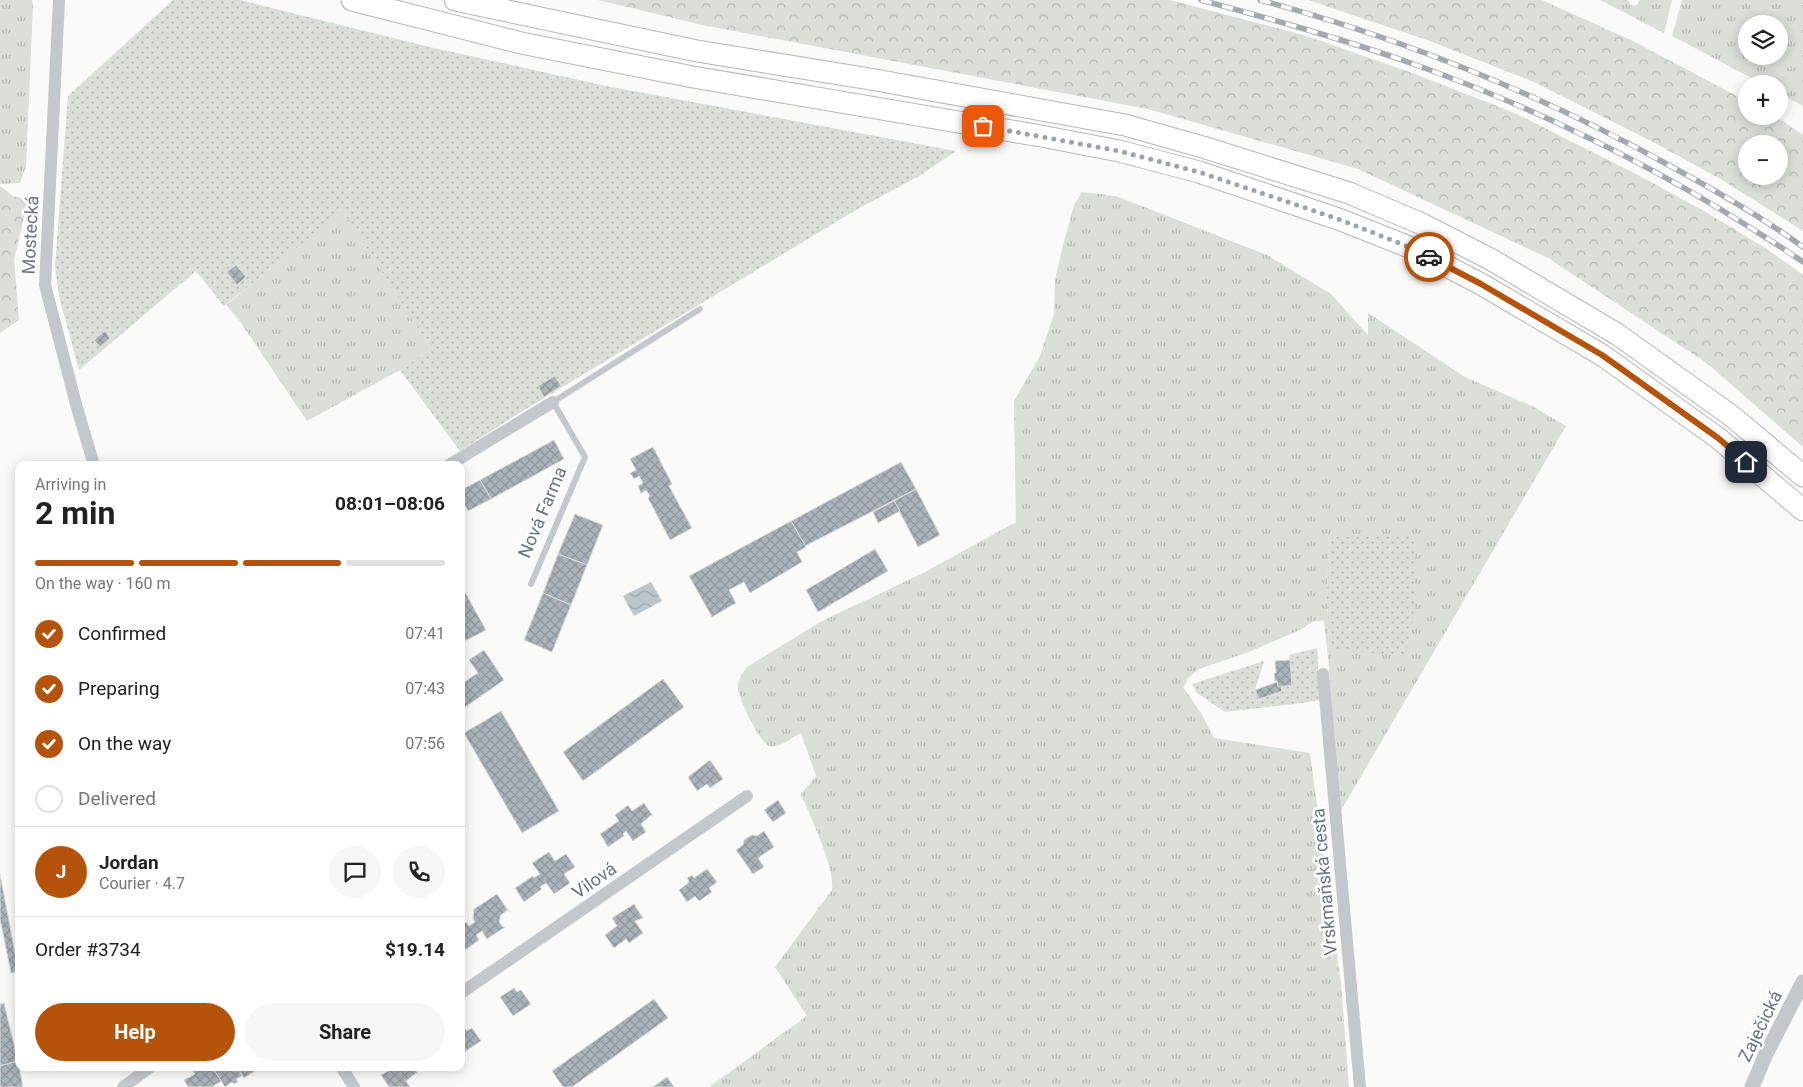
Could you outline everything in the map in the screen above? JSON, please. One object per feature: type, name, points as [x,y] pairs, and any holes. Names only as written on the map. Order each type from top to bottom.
[{"type":"highway","points":[[352,0],[521,43],[693,77],[1119,151],[1199,172],[1341,220],[1414,249],[1481,284],[1602,355],[1718,438],[1803,510]]},
{"type":"highway","points":[[455,0],[696,51],[870,79],[1125,125],[1206,148],[1349,193],[1422,224],[1492,260],[1617,334],[1733,417],[1803,476]]},
{"type":"street","name":"Mostecká","points":[[59,0],[45,285],[93,461]]},
{"type":"street","points":[[456,461],[553,402]]},
{"type":"street","name":"Vrskmaňská cesta","points":[[1323,674],[1360,1087]]},
{"type":"street","name":"Vilová","points":[[465,990],[747,796]]},
{"type":"street","name":"Zaječická","points":[[1752,1087],[1766,1054],[1803,982]]},
{"type":"street","points":[[123,1087],[146,1071]]},
{"type":"street","points":[[348,1071],[354,1087]]},
{"type":"lane","points":[[553,402],[700,309]]},
{"type":"lane","name":"Nová Farma","points":[[531,584],[585,457],[553,402]]},
{"type":"green space","points":[[0,0],[32,0],[33,5],[26,166],[20,183],[0,184]]},
{"type":"green space","points":[[173,0],[240,0],[425,46],[606,86],[956,151],[919,176],[856,210],[521,412],[460,451],[400,370],[431,349],[343,211],[224,306],[196,271],[79,370],[59,296],[55,267],[68,96]]},
{"type":"green space","points":[[598,0],[1170,0],[1307,36],[1415,74],[1517,114],[1638,175],[1704,211],[1767,249],[1803,275],[1803,447],[1708,364],[1548,258],[1358,169],[1148,109],[702,25]]},
{"type":"green space","points":[[1308,0],[1542,0],[1635,42],[1738,97],[1738,125],[1788,125],[1803,135],[1803,231],[1722,180],[1655,143],[1532,81],[1427,40]]},
{"type":"green space","points":[[1600,0],[1628,0],[1634,6],[1638,4],[1639,0],[1672,0],[1664,33]]},
{"type":"green space","points":[[1682,0],[1803,0],[1803,106],[1788,98],[1788,75],[1746,75],[1672,36]]},
{"type":"green space","points":[[0,186],[13,196],[28,200],[14,260],[19,320],[0,333]]},
{"type":"green space","points":[[1082,192],[1116,196],[1267,255],[1331,294],[1368,335],[1368,313],[1465,377],[1532,406],[1566,426],[1336,819],[1329,668],[1324,621],[1314,621],[1302,629],[1249,652],[1199,669],[1187,679],[1183,687],[1201,713],[1214,738],[1310,753],[1341,984],[1349,1087],[709,1087],[807,1016],[775,967],[832,890],[830,868],[826,855],[801,794],[816,776],[801,733],[777,746],[769,746],[765,743],[750,720],[742,702],[738,689],[739,680],[747,667],[822,621],[925,572],[1016,522],[1014,401],[1040,356],[1054,314],[1055,280],[1074,205]],"holes":[[[1329,537],[1348,650],[1329,648],[1327,597]]]},
{"type":"green space","points":[[343,210],[431,349],[400,370],[307,421],[239,320],[226,305]]},
{"type":"green space","points":[[1414,536],[1414,612],[1405,656],[1329,649],[1327,597],[1329,537]]},
{"type":"green space","points":[[1317,648],[1320,700],[1225,712],[1197,693],[1192,684],[1264,661],[1255,690],[1259,699],[1282,691],[1280,686],[1292,685],[1289,655]]},
{"type":"water","points":[[651,582],[662,601],[634,616],[623,596]]},
{"type":"building","points":[[236,265],[246,277],[237,285],[227,272]]},
{"type":"building","points":[[105,331],[110,338],[100,347],[94,340]]},
{"type":"building","points":[[555,376],[561,386],[544,397],[538,386]]},
{"type":"building","points":[[554,440],[564,459],[491,499],[480,480]]},
{"type":"building","points":[[653,447],[672,484],[669,486],[692,528],[670,540],[648,498],[650,496],[646,490],[641,493],[638,486],[643,483],[639,476],[634,479],[630,473],[636,470],[630,459]]},
{"type":"building","points":[[901,462],[916,489],[805,546],[791,521]]},
{"type":"building","points":[[480,480],[491,499],[468,511],[465,505],[465,488]]},
{"type":"building","points":[[916,489],[940,535],[918,547],[894,501]]},
{"type":"building","points":[[894,501],[900,511],[878,523],[873,512]]},
{"type":"building","points":[[575,514],[603,525],[587,565],[558,554]]},
{"type":"building","points":[[791,521],[806,547],[797,552],[802,562],[750,593],[744,582],[729,590],[736,603],[712,617],[689,576]]},
{"type":"building","points":[[875,549],[888,571],[818,612],[806,590]]},
{"type":"building","points":[[558,554],[587,565],[571,605],[543,593]]},
{"type":"building","points":[[465,592],[486,630],[465,641]]},
{"type":"building","points":[[543,593],[571,605],[552,652],[524,640]]},
{"type":"building","points":[[484,650],[504,680],[465,707],[465,681],[478,673],[469,660]]},
{"type":"building","points":[[1290,660],[1292,685],[1278,687],[1274,673],[1276,673],[1275,661]]},
{"type":"building","points":[[663,679],[684,707],[583,781],[563,752]]},
{"type":"building","points":[[1277,682],[1278,687],[1281,686],[1282,691],[1259,699],[1255,690]]},
{"type":"building","points":[[501,711],[559,811],[522,833],[465,732]]},
{"type":"building","points":[[710,760],[723,779],[710,788],[707,784],[697,791],[688,777]]},
{"type":"building","points":[[778,800],[786,813],[773,822],[764,810]]},
{"type":"building","points":[[644,803],[653,816],[651,815],[641,824],[646,832],[633,841],[626,831],[623,834],[624,836],[608,847],[600,834],[619,821],[615,815],[628,805],[632,811]]},
{"type":"building","points":[[764,831],[774,847],[758,858],[764,867],[753,874],[736,850],[743,845],[744,840],[752,835],[757,836]]},
{"type":"building","points":[[549,852],[555,861],[566,854],[575,867],[564,874],[570,883],[554,894],[546,883],[540,887],[542,889],[524,902],[515,888],[533,876],[534,878],[540,874],[532,863]]},
{"type":"building","points":[[707,869],[717,882],[709,888],[712,892],[699,901],[695,896],[687,902],[679,890],[689,881],[687,878],[692,875],[694,878]]},
{"type":"building","points":[[0,874],[15,953],[15,972],[11,973],[0,919]]},
{"type":"building","points":[[497,894],[509,912],[507,910],[501,915],[499,922],[505,927],[487,939],[482,931],[476,935],[479,940],[465,950],[465,923],[469,926],[475,922],[473,919],[474,909]]},
{"type":"building","points":[[634,904],[643,918],[635,921],[643,933],[629,943],[626,939],[614,948],[605,935],[617,926],[612,918]]},
{"type":"building","points":[[514,988],[517,992],[521,990],[531,1004],[513,1016],[500,997]]},
{"type":"building","points":[[654,999],[668,1018],[572,1087],[563,1087],[552,1071]]},
{"type":"building","points":[[4,1003],[15,1049],[15,1062],[0,1066],[0,1004]]},
{"type":"building","points":[[465,1028],[467,1031],[472,1028],[481,1041],[465,1051]]},
{"type":"building","points":[[15,1062],[15,1071],[20,1071],[23,1087],[0,1087],[0,1066]]},
{"type":"building","points":[[193,1071],[215,1071],[221,1081],[212,1087],[188,1087],[184,1080],[195,1074]]},
{"type":"building","points":[[215,1071],[240,1071],[242,1076],[236,1079],[238,1082],[234,1084],[232,1082],[225,1087]]},
{"type":"building","points":[[240,1071],[255,1071],[244,1078]]},
{"type":"building","points":[[388,1071],[416,1071],[418,1074],[416,1073],[406,1081],[410,1087],[389,1087],[381,1075]]},
{"type":"building","points":[[667,1077],[674,1087],[653,1087]]},
{"type":"railway","points":[[1201,0],[1365,48],[1419,66],[1519,106],[1568,128],[1665,177],[1758,232],[1803,262]]},
{"type":"railway","points":[[1260,0],[1314,15],[1420,51],[1472,71],[1574,116],[1625,141],[1690,177],[1756,215],[1803,247]]},
{"type":"way so far","points":[[983,126],[1119,151],[1199,172],[1341,220],[1414,249],[1429,257]]},
{"type":"route","points":[[1429,257],[1481,284],[1602,355],[1718,438],[1746,462]]}]
